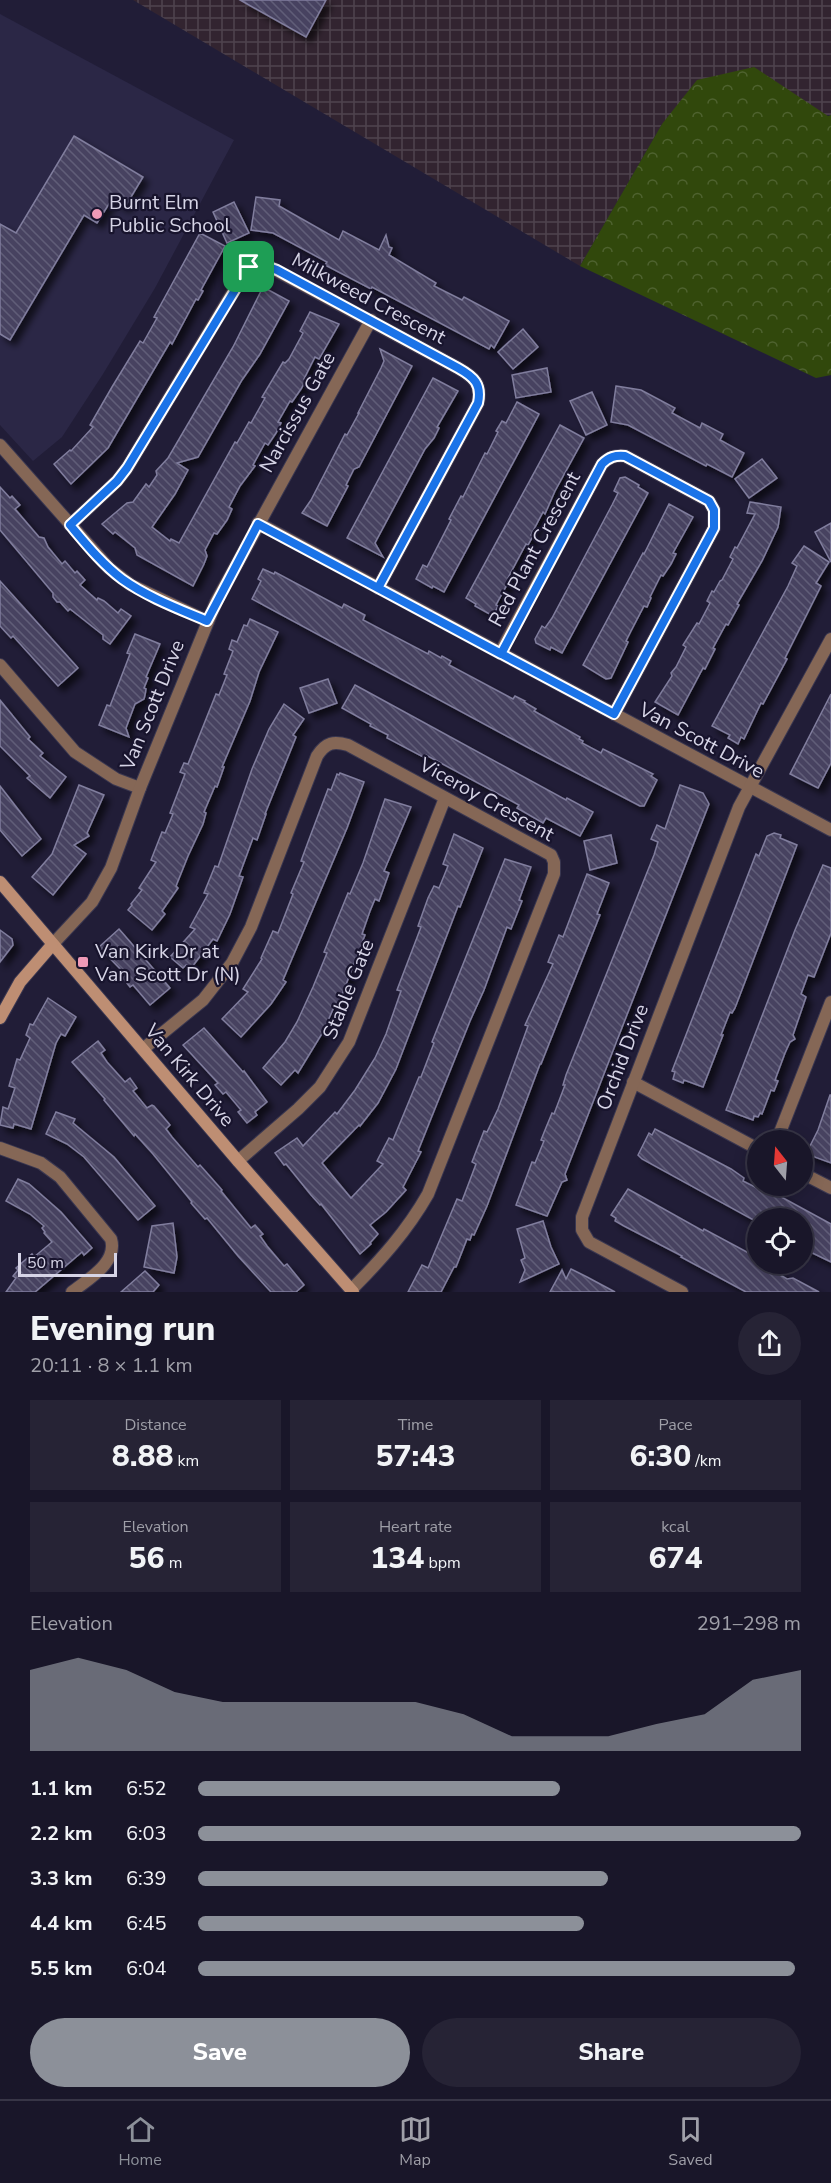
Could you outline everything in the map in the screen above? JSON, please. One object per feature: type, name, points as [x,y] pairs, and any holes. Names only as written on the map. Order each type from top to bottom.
[{"type":"street","name":"Milkweed Crescent","points":[[70,525],[117,481],[127,468],[249,267],[260,264],[268,266],[371,320],[475,378],[479,390],[478,403],[378,588]]},
{"type":"street","name":"Narcissus Gate","points":[[258,524],[371,320]]},
{"type":"street","points":[[0,445],[99,558],[121,578],[207,621]]},
{"type":"street","name":"Red Plant Crescent","points":[[501,654],[602,464],[612,456],[620,455],[709,501],[714,510],[715,523],[614,714]]},
{"type":"street","name":"Van Scott Drive","points":[[0,1018],[20,982],[92,902],[111,868],[140,788],[207,621],[258,524],[831,830]]},
{"type":"street","name":"Orchid Drive","points":[[682,1292],[590,1242],[582,1230],[582,1217],[740,807],[831,639]]},
{"type":"street","points":[[0,665],[75,752],[116,779],[140,788]]},
{"type":"street","name":"Viceroy Crescent","points":[[143,1049],[203,1000],[221,980],[232,963],[251,927],[317,756],[323,747],[332,742],[348,745],[550,855],[554,862],[554,874],[428,1194],[396,1242],[352,1291]]},
{"type":"street","name":"Stable Gate","points":[[238,1161],[320,1087],[349,1042],[445,798]]},
{"type":"street","name":"Van Kirk Drive","points":[[0,882],[352,1291]]},
{"type":"street","points":[[781,1130],[831,1002]]},
{"type":"street","points":[[633,1082],[747,1143]]},
{"type":"street","points":[[0,1148],[41,1163],[60,1177],[111,1239],[113,1247],[111,1257],[72,1292]]},
{"type":"street","points":[[813,1179],[831,1188]]},
{"type":"shaded area","points":[[133,0],[831,0],[831,115],[662,124],[580,266]]},
{"type":"shaded area","name":"Burnt Elm Public School","points":[[0,14],[234,140],[155,288],[103,374],[62,437],[33,461],[0,425]]},
{"type":"green space","points":[[754,67],[828,116],[831,115],[831,375],[816,378],[580,266],[662,124],[697,80]]},
{"type":"building","points":[[240,0],[326,0],[306,37]]},
{"type":"building","points":[[74,136],[143,177],[125,207],[112,199],[97,223],[84,215],[10,340],[0,334],[0,224],[16,233]]},
{"type":"building","points":[[256,197],[280,200],[279,206],[339,240],[343,231],[379,250],[386,235],[389,247],[392,248],[389,255],[436,283],[434,286],[462,300],[464,297],[509,321],[494,348],[491,345],[489,349],[372,287],[371,289],[325,265],[327,262],[273,233],[251,230]]},
{"type":"building","points":[[234,202],[249,233],[227,243],[213,212]]},
{"type":"building","points":[[200,233],[225,246],[201,290],[203,291],[198,300],[196,299],[172,344],[170,342],[108,448],[71,484],[54,464],[71,451],[93,427],[90,425],[140,341],[143,343],[157,318],[154,317]]},
{"type":"building","points":[[263,287],[289,301],[198,457],[177,463],[188,470],[175,494],[152,527],[170,541],[171,539],[179,543],[235,442],[237,443],[249,422],[251,423],[265,398],[262,397],[283,362],[289,359],[303,333],[300,331],[310,312],[339,324],[319,359],[315,357],[301,389],[292,402],[290,401],[278,422],[281,423],[276,433],[268,445],[265,443],[253,465],[255,466],[240,486],[229,507],[232,509],[227,520],[217,534],[214,533],[205,550],[207,556],[193,586],[137,555],[135,548],[102,524],[127,503],[133,502],[146,484],[149,487],[157,475],[156,471],[168,458],[233,347]]},
{"type":"building","points":[[523,329],[538,347],[513,369],[498,352]]},
{"type":"building","points":[[380,349],[412,366],[359,467],[354,469],[346,485],[348,486],[327,526],[302,513],[359,413],[381,368],[384,361]]},
{"type":"building","points":[[547,368],[551,392],[516,398],[512,375]]},
{"type":"building","points":[[433,378],[458,391],[375,543],[383,557],[347,538]]},
{"type":"building","points":[[616,386],[641,390],[675,408],[672,413],[700,428],[702,423],[723,434],[720,440],[744,453],[732,477],[628,425],[611,422]]},
{"type":"building","points":[[592,392],[607,425],[586,435],[570,401]]},
{"type":"building","points":[[517,402],[539,414],[444,592],[433,586],[432,588],[416,579],[423,565],[427,567],[461,496],[463,497],[485,453],[487,454],[498,432],[496,431],[502,421],[506,423]]},
{"type":"building","points":[[560,425],[584,438],[545,514],[543,512],[531,535],[533,536],[528,545],[526,544],[508,578],[510,579],[496,605],[498,606],[493,616],[466,598]]},
{"type":"building","points":[[762,459],[777,478],[749,498],[735,479]]},
{"type":"building","points":[[625,477],[648,493],[562,653],[551,647],[550,650],[536,643],[535,639],[542,626],[545,628],[552,618],[618,493],[614,491],[620,478]]},
{"type":"building","points":[[0,487],[20,505],[15,509],[39,537],[44,538],[48,547],[62,564],[65,561],[75,573],[77,571],[85,580],[80,585],[97,600],[98,598],[104,601],[118,613],[121,609],[131,616],[110,644],[103,639],[103,635],[70,609],[68,611],[60,602],[57,602],[53,593],[0,530]]},
{"type":"building","points":[[750,502],[781,507],[778,527],[762,561],[737,604],[739,605],[713,648],[715,649],[705,669],[703,668],[678,715],[655,702],[672,676],[671,673],[686,647],[683,645],[697,623],[699,624],[710,603],[707,601],[712,591],[714,592],[722,580],[733,559],[730,557],[735,547],[737,548],[755,514],[747,513]]},
{"type":"building","points":[[669,504],[693,517],[673,553],[676,554],[671,564],[663,576],[661,575],[647,607],[644,606],[631,631],[611,678],[606,679],[583,665]]},
{"type":"building","points":[[831,523],[831,562],[815,532]]},
{"type":"building","points":[[804,546],[829,562],[816,583],[821,586],[785,658],[787,659],[763,704],[761,703],[744,739],[741,737],[738,744],[728,738],[730,735],[712,726],[788,586],[797,566],[792,563]]},
{"type":"building","points":[[263,569],[274,574],[275,572],[342,608],[344,604],[365,615],[363,620],[428,654],[429,651],[441,658],[442,656],[451,661],[449,665],[513,699],[515,696],[525,701],[536,709],[534,711],[580,737],[582,743],[601,753],[603,749],[653,774],[651,776],[657,780],[644,806],[640,806],[527,747],[252,599],[261,581],[258,579]]},
{"type":"building","points":[[0,581],[78,668],[58,686],[13,636],[11,638],[0,626]]},
{"type":"building","points":[[250,619],[278,632],[259,672],[250,701],[222,767],[224,767],[217,787],[215,786],[204,812],[206,813],[203,824],[176,886],[178,888],[162,911],[165,914],[152,930],[128,910],[142,890],[139,888],[156,862],[151,860],[162,832],[165,833],[173,814],[170,813],[185,774],[180,772],[184,763],[188,764],[216,694],[219,695],[227,675],[224,674],[233,651],[229,649],[232,640],[237,642],[244,625],[247,626]]},
{"type":"building","points":[[135,634],[160,644],[146,677],[148,678],[144,688],[146,689],[144,699],[135,704],[126,728],[129,737],[99,725],[107,705],[110,706],[130,654],[127,653]]},
{"type":"building","points":[[328,679],[337,703],[309,713],[300,688]]},
{"type":"building","points":[[355,685],[566,800],[567,798],[593,812],[580,836],[546,818],[543,823],[517,808],[519,805],[426,755],[425,758],[387,738],[388,735],[342,708]]},
{"type":"building","points":[[831,694],[831,763],[818,788],[790,774]]},
{"type":"building","points":[[0,700],[30,737],[28,739],[43,753],[40,756],[66,777],[50,798],[27,778],[30,776],[0,746]]},
{"type":"building","points":[[284,704],[304,719],[293,735],[296,737],[257,840],[253,838],[239,876],[243,877],[230,914],[217,941],[213,939],[192,967],[186,965],[183,968],[170,957],[195,929],[190,927],[208,894],[204,893],[215,866],[218,867],[252,769],[269,729]]},
{"type":"building","points":[[340,773],[364,782],[347,828],[283,980],[286,982],[271,1004],[241,1037],[222,1019],[248,992],[243,989],[262,959],[273,931],[278,933],[304,862],[301,861],[328,789],[331,790],[337,774]]},
{"type":"building","points":[[79,785],[104,795],[87,833],[89,836],[74,845],[86,854],[53,895],[32,877],[52,854]]},
{"type":"building","points":[[680,785],[703,793],[709,804],[565,1174],[567,1180],[562,1182],[547,1216],[516,1205],[532,1162],[535,1163],[544,1141],[541,1140],[552,1113],[554,1114],[565,1085],[563,1085],[566,1075],[654,855],[658,842],[651,839],[657,825],[665,829]]},
{"type":"building","points":[[0,786],[41,839],[22,856],[0,830]]},
{"type":"building","points":[[385,799],[411,807],[384,871],[389,873],[379,901],[375,899],[370,911],[362,934],[365,935],[337,1008],[334,1007],[323,1032],[298,1073],[295,1070],[281,1085],[263,1068],[285,1042],[313,987],[327,953],[324,952],[363,863]]},
{"type":"building","points":[[774,833],[797,845],[735,1008],[732,1013],[730,1012],[721,1035],[723,1035],[703,1087],[684,1080],[683,1083],[673,1079],[675,1072],[672,1071],[756,854],[759,856],[767,836]]},
{"type":"building","points":[[454,834],[483,848],[460,907],[458,906],[396,1069],[378,1103],[360,1126],[322,1163],[351,1198],[383,1164],[377,1161],[389,1138],[393,1140],[419,1077],[421,1077],[434,1043],[432,1042],[505,859],[531,867],[519,900],[522,901],[511,929],[507,927],[484,990],[418,1151],[421,1152],[403,1187],[406,1190],[386,1212],[370,1225],[378,1234],[360,1254],[321,1204],[275,1153],[297,1138],[303,1146],[335,1112],[337,1114],[375,1058],[401,991],[397,990],[421,927],[418,926],[428,898],[434,886],[439,888],[448,866],[443,864]]},
{"type":"building","points":[[611,835],[617,863],[590,870],[584,841]]},
{"type":"building","points":[[823,865],[831,868],[831,933],[814,977],[808,975],[801,994],[806,997],[793,1035],[795,1039],[790,1042],[785,1053],[775,1080],[778,1081],[774,1091],[771,1090],[762,1114],[760,1113],[758,1117],[754,1116],[753,1120],[726,1110],[795,930]]},
{"type":"building","points":[[587,874],[609,883],[597,914],[600,915],[540,1064],[487,1206],[474,1235],[472,1234],[470,1240],[467,1239],[456,1267],[441,1292],[408,1292],[422,1265],[428,1268],[457,1199],[462,1201],[476,1164],[472,1162],[484,1131],[487,1132],[498,1109],[528,1026],[525,1025],[553,964],[548,962],[559,935],[563,937]]},
{"type":"building","points":[[119,929],[170,988],[150,1005],[133,985],[130,987],[123,978],[126,975],[99,947]]},
{"type":"building","points":[[0,930],[12,939],[13,945],[0,962]]},
{"type":"building","points":[[48,998],[76,1017],[65,1036],[61,1034],[56,1043],[31,1129],[14,1124],[13,1128],[0,1125],[3,1107],[8,1109],[15,1088],[9,1086],[17,1059],[20,1060],[30,1038],[26,1035],[30,1024],[33,1025]]},
{"type":"building","points":[[204,1028],[244,1071],[267,1102],[247,1123],[238,1112],[241,1110],[226,1092],[223,1094],[215,1085],[218,1083],[183,1045]]},
{"type":"building","points":[[98,1041],[105,1050],[101,1053],[107,1062],[125,1082],[130,1078],[137,1088],[133,1091],[147,1108],[154,1106],[170,1125],[166,1129],[172,1137],[222,1190],[251,1228],[255,1225],[263,1234],[260,1236],[267,1246],[284,1266],[287,1264],[304,1285],[296,1292],[271,1292],[207,1218],[205,1219],[191,1203],[153,1154],[135,1134],[134,1136],[72,1062]]},
{"type":"building","points":[[831,1095],[831,1163],[813,1156],[813,1140]]},
{"type":"building","points":[[56,1112],[75,1119],[73,1123],[114,1157],[155,1206],[138,1220],[84,1157],[67,1144],[46,1134]]},
{"type":"building","points":[[655,1129],[731,1169],[747,1183],[747,1196],[780,1196],[802,1208],[747,1208],[747,1217],[642,1159],[638,1155],[649,1133],[652,1135]]},
{"type":"building","points":[[18,1179],[29,1184],[61,1212],[92,1248],[84,1255],[82,1252],[35,1292],[6,1292],[16,1278],[13,1276],[18,1270],[16,1268],[32,1254],[34,1257],[52,1242],[44,1233],[42,1228],[44,1226],[30,1214],[6,1201]]},
{"type":"building","points":[[628,1189],[703,1231],[704,1229],[747,1252],[747,1274],[779,1274],[787,1279],[793,1278],[819,1292],[746,1292],[615,1221],[616,1218],[611,1215]]},
{"type":"building","points":[[813,1214],[831,1224],[831,1262],[813,1253]]},
{"type":"building","points":[[543,1221],[559,1264],[520,1282],[525,1270],[521,1260],[525,1258],[517,1229]]},
{"type":"building","points":[[173,1223],[177,1257],[174,1273],[144,1267],[152,1226]]},
{"type":"building","points":[[571,1269],[615,1292],[550,1292],[562,1270],[566,1279]]},
{"type":"building","points":[[145,1271],[159,1285],[153,1292],[121,1292]]},
{"type":"place","name":"Burnt Elm Public School","points":[[97,214]]},
{"type":"place","name":"Van Kirk Dr at Van Scott Dr (N)","points":[[83,962]]},
{"type":"route","points":[[260,264],[277,270],[475,378],[480,396],[478,403],[378,588],[501,654],[602,464],[607,459],[612,456],[625,456],[709,501],[714,510],[714,528],[614,714],[421,612],[258,524],[207,621],[121,578],[99,558],[70,525],[117,481],[127,468],[249,267],[260,264]]}]
